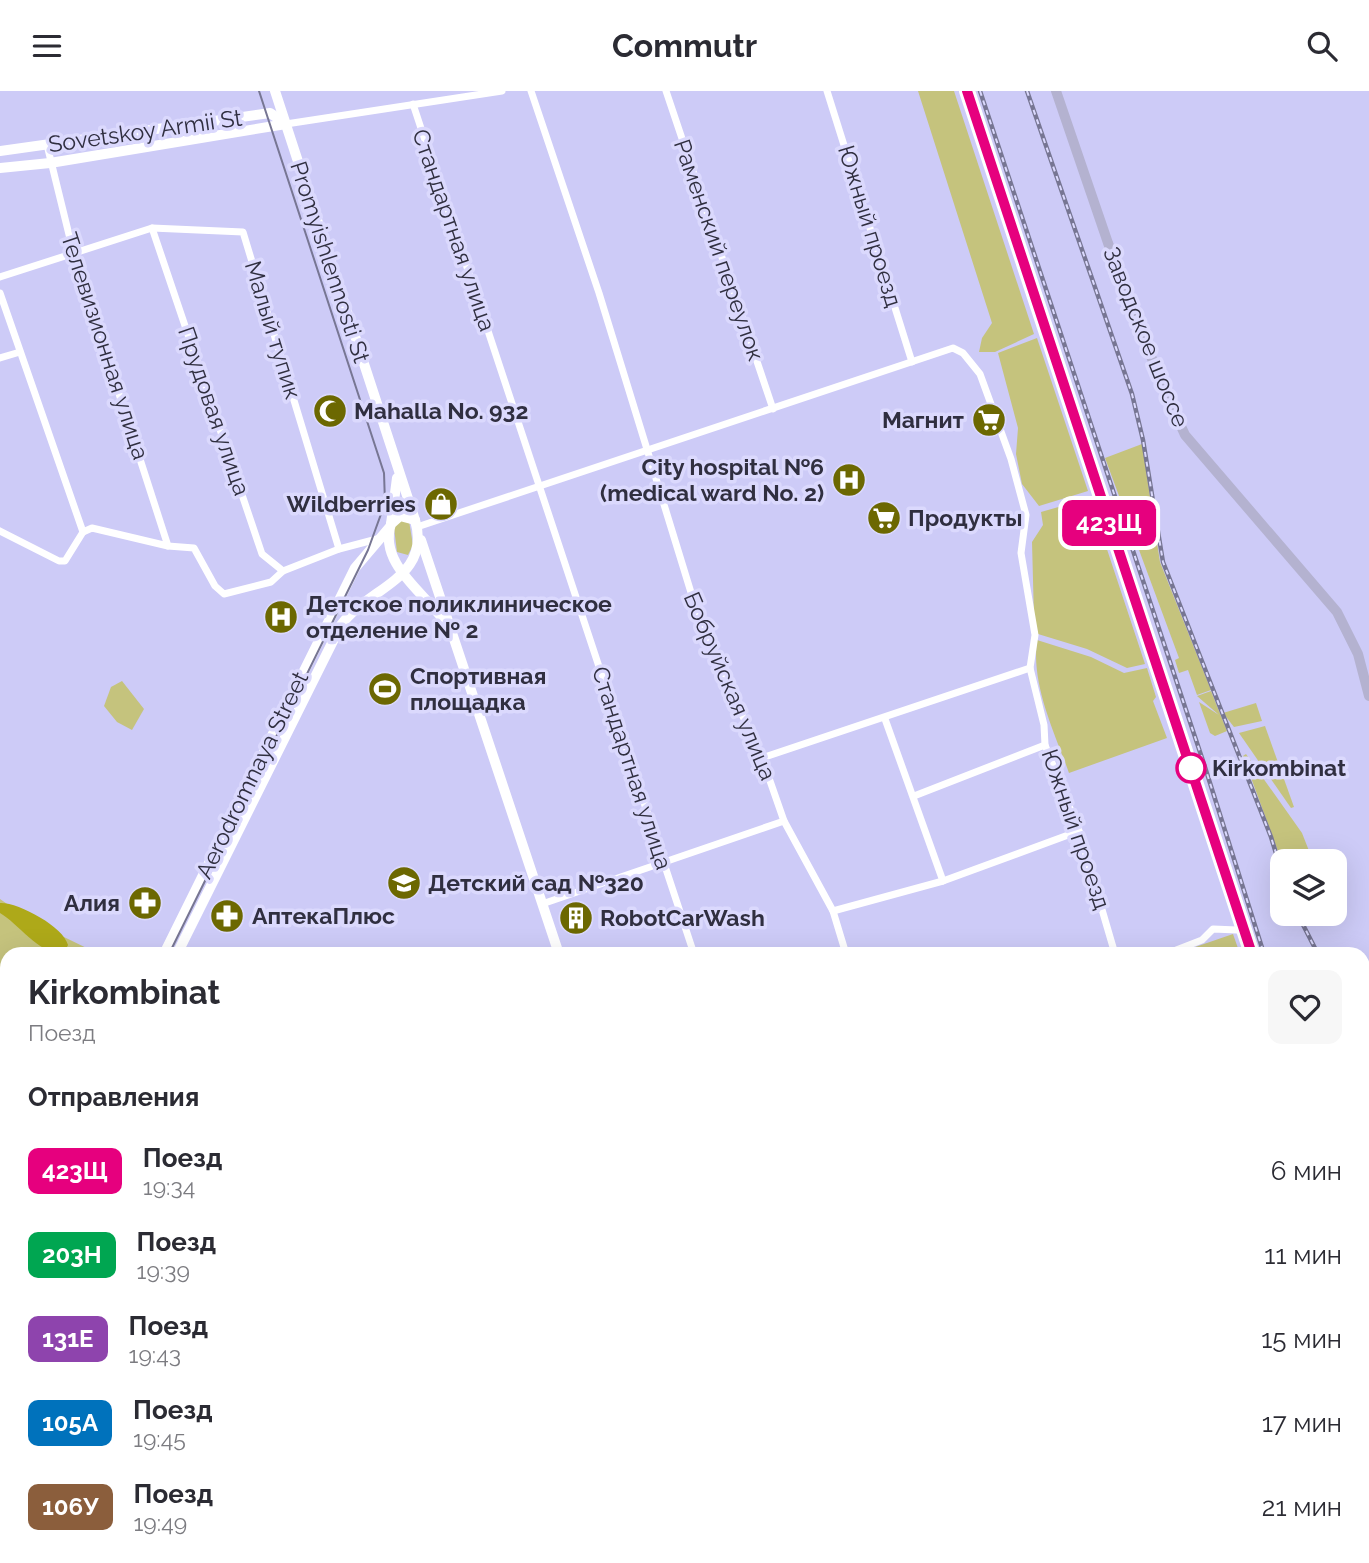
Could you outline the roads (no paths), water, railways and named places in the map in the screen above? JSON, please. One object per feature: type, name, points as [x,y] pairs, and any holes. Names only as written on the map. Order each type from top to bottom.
[{"type":"main road","name":"Заводское шоссе","points":[[1056,91],[1133,308],[1185,435],[1337,612],[1358,654],[1369,696]]},
{"type":"main road","points":[[262,115],[275,92]]},
{"type":"main road","name":"Promyishlennosti St","points":[[275,92],[398,474],[557,947]]},
{"type":"main road","name":"Sovetskoy Armii St","points":[[0,151],[270,113],[286,124]]},
{"type":"main road","name":"Sovetskoy Armii St","points":[[0,168],[50,163],[286,124]]},
{"type":"main road","points":[[107,137],[110,153]]},
{"type":"main road","name":"Promyishlennosti St","points":[[391,553],[390,526],[398,474]]},
{"type":"main road","points":[[390,526],[400,516],[418,533]]},
{"type":"main road","name":"Aerodromnaya Street","points":[[167,947],[351,576],[377,539],[390,526]]},
{"type":"main road","points":[[391,553],[400,560],[408,561],[418,533]]},
{"type":"main road","points":[[402,573],[413,561],[418,533]]},
{"type":"main road","points":[[391,553],[402,573],[427,598],[452,633]]},
{"type":"main road","name":"Aerodromnaya Street","points":[[180,947],[341,625],[359,605],[402,573]]},
{"type":"street","name":"Sovetskoy Armii St","points":[[286,124],[413,104],[447,95],[502,91]]},
{"type":"street","name":"Бобруйская улица","points":[[531,91],[599,293],[701,625],[762,758],[784,821],[833,911],[844,947]]},
{"type":"street","name":"Раменский переулок","points":[[666,91],[773,409]]},
{"type":"street","name":"Южный проезд","points":[[827,91],[912,362],[953,348],[963,353],[980,374],[1011,459],[1026,515],[1021,553],[1035,635],[1030,668],[1044,725],[1045,745],[1079,831],[1113,947]]},
{"type":"street","name":"Стандартная улица","points":[[413,104],[692,947]]},
{"type":"street","name":"Телевизионная улица","points":[[47,145],[74,251],[168,546]]},
{"type":"street","points":[[0,277],[152,228]]},
{"type":"street","name":"Малый тупик","points":[[152,228],[243,232],[339,549]]},
{"type":"street","name":"Прудовая улица","points":[[152,228],[262,554],[282,571]]},
{"type":"street","points":[[0,293],[83,532]]},
{"type":"street","points":[[0,358],[20,352]]},
{"type":"street","points":[[418,533],[539,484],[912,362]]},
{"type":"street","points":[[0,531],[65,561],[83,532],[92,527],[168,546],[194,548],[215,586],[224,594],[271,582],[282,571],[339,549],[377,539]]},
{"type":"street","points":[[762,758],[885,719],[1030,668]]},
{"type":"street","points":[[885,719],[943,881]]},
{"type":"street","points":[[914,796],[1045,745]]},
{"type":"street","points":[[542,904],[784,821]]},
{"type":"street","points":[[833,911],[943,881],[1079,831]]},
{"type":"street","points":[[1184,947],[1202,940],[1213,929],[1237,930]]},
{"type":"tram line","points":[[172,947],[368,550],[385,503],[384,473],[259,91]]},
{"type":"railway","points":[[967,91],[1250,947]]},
{"type":"railway","points":[[980,91],[1204,764],[1262,947]]},
{"type":"railway","points":[[1027,91],[1132,394],[1143,440],[1163,562],[1275,849]]},
{"type":"railway","points":[[1304,926],[1314,947]]},
{"type":"train","name":"423Щ","points":[[967,91],[1007,219],[1250,947]]},
{"type":"place","name":"Mahalla No. 932","points":[[330,411]]},
{"type":"place","name":"Магнит","points":[[989,420]]},
{"type":"place","name":"City hospital №6 (medical ward No. 2)","points":[[849,480]]},
{"type":"place","name":"Wildberries","points":[[441,504]]},
{"type":"place","name":"Продукты","points":[[884,518]]},
{"type":"place","name":"Детское поликлиническое отделение № 2","points":[[281,617]]},
{"type":"place","name":"Спортивная площадка","points":[[385,689]]},
{"type":"place","name":"Kirkombinat","points":[[1191,768]]},
{"type":"place","name":"Детский сад №320","points":[[404,883]]},
{"type":"place","name":"Алия","points":[[145,903]]},
{"type":"place","name":"АптекаПлюс","points":[[227,916]]},
{"type":"place","name":"RobotCarWash","points":[[576,918]]}]
